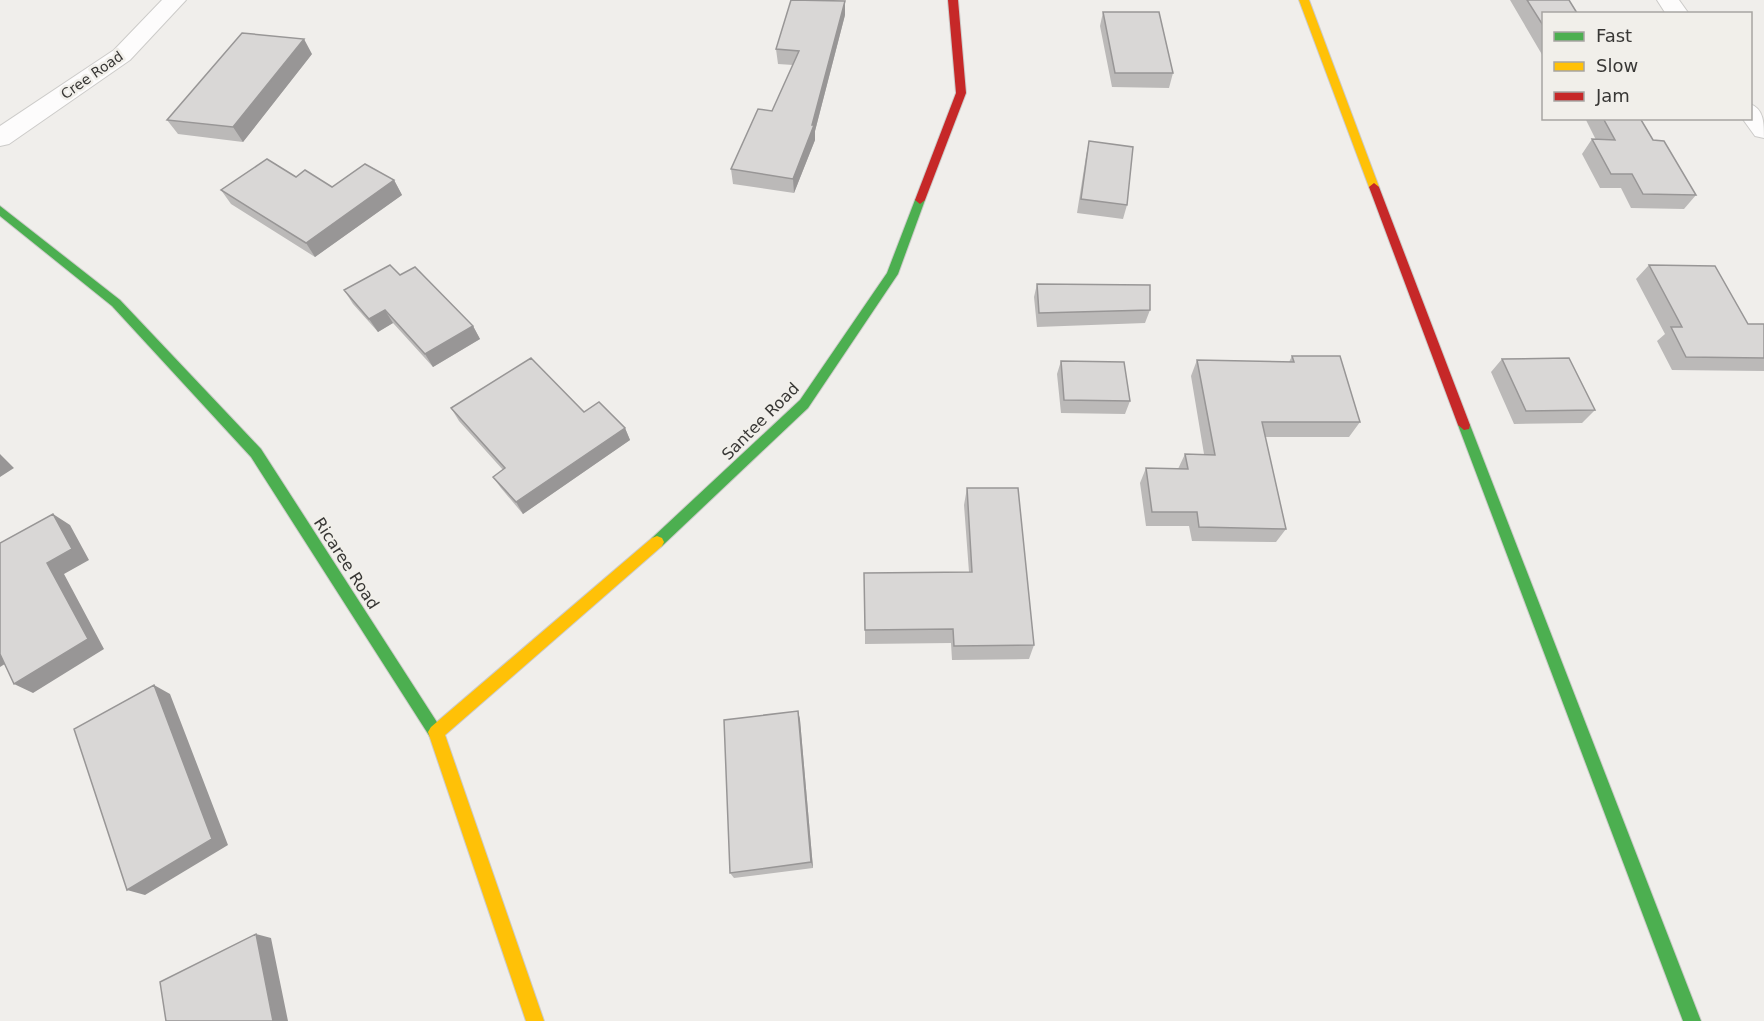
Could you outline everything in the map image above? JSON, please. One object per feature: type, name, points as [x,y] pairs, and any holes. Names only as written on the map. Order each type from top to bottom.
[{"type":"street","name":"Cree Road","points":[[0,138],[122,55],[175,0]]},
{"type":"street","name":"Santee Road","points":[[436,732],[644,555],[804,404],[892,274],[961,93],[953,0]]},
{"type":"street","points":[[1304,0],[1547,645],[1692,1021]]},
{"type":"street","points":[[1752,115],[1764,130]]},
{"type":"street","name":"Ricaree Road","points":[[0,210],[116,303],[256,453],[436,732],[535,1021]]},
{"type":"building","points":[[791,0],[845,1],[812,125],[814,125],[793,179],[731,169],[758,109],[772,111],[799,51],[776,49]]},
{"type":"building","points":[[1527,0],[1569,0],[1576,12],[1542,12],[1542,24]]},
{"type":"building","points":[[1103,12],[1159,12],[1173,73],[1115,73]]},
{"type":"building","points":[[242,33],[304,39],[233,127],[167,120]]},
{"type":"building","points":[[1604,120],[1641,120],[1653,140],[1664,141],[1696,195],[1643,194],[1632,174],[1611,174],[1592,139],[1615,140]]},
{"type":"building","points":[[1089,141],[1133,147],[1127,205],[1081,199]]},
{"type":"building","points":[[267,159],[296,177],[305,170],[332,187],[365,164],[394,180],[306,243],[221,190]]},
{"type":"building","points":[[390,265],[400,275],[415,267],[473,326],[425,354],[385,310],[369,319],[344,290]]},
{"type":"building","points":[[1649,265],[1715,266],[1748,324],[1764,324],[1764,358],[1686,357],[1671,327],[1682,327]]},
{"type":"building","points":[[1037,284],[1150,285],[1150,310],[1039,313]]},
{"type":"building","points":[[1292,356],[1340,356],[1360,422],[1262,422],[1286,529],[1199,527],[1197,512],[1152,512],[1146,468],[1188,469],[1185,454],[1215,455],[1197,360],[1294,362]]},
{"type":"building","points":[[531,358],[584,412],[599,402],[625,428],[516,502],[493,477],[505,468],[451,408]]},
{"type":"building","points":[[1569,358],[1595,410],[1526,411],[1502,359]]},
{"type":"building","points":[[1061,361],[1124,362],[1130,401],[1064,400]]},
{"type":"building","points":[[967,488],[1018,488],[1034,645],[954,646],[953,629],[865,630],[864,573],[972,572]]},
{"type":"building","points":[[53,514],[72,549],[47,563],[88,639],[14,684],[0,654],[0,543]]},
{"type":"building","points":[[154,685],[212,839],[127,890],[74,729]]},
{"type":"building","points":[[798,711],[811,862],[730,873],[724,720]]},
{"type":"building","points":[[256,934],[273,1021],[166,1021],[160,982]]},
{"type":"traffic: fast","points":[[657,542],[804,404],[892,274],[920,200]]},
{"type":"traffic: fast","points":[[0,210],[116,303],[256,453],[437,735]]},
{"type":"traffic: fast","points":[[1464,425],[1692,1021]]},
{"type":"traffic: slow","points":[[1304,0],[1374,187]]},
{"type":"traffic: slow","points":[[436,732],[657,542]]},
{"type":"traffic: slow","points":[[437,735],[535,1021]]},
{"type":"traffic: jam","points":[[920,200],[961,93],[953,0]]},
{"type":"traffic: jam","points":[[1374,187],[1464,425]]}]
